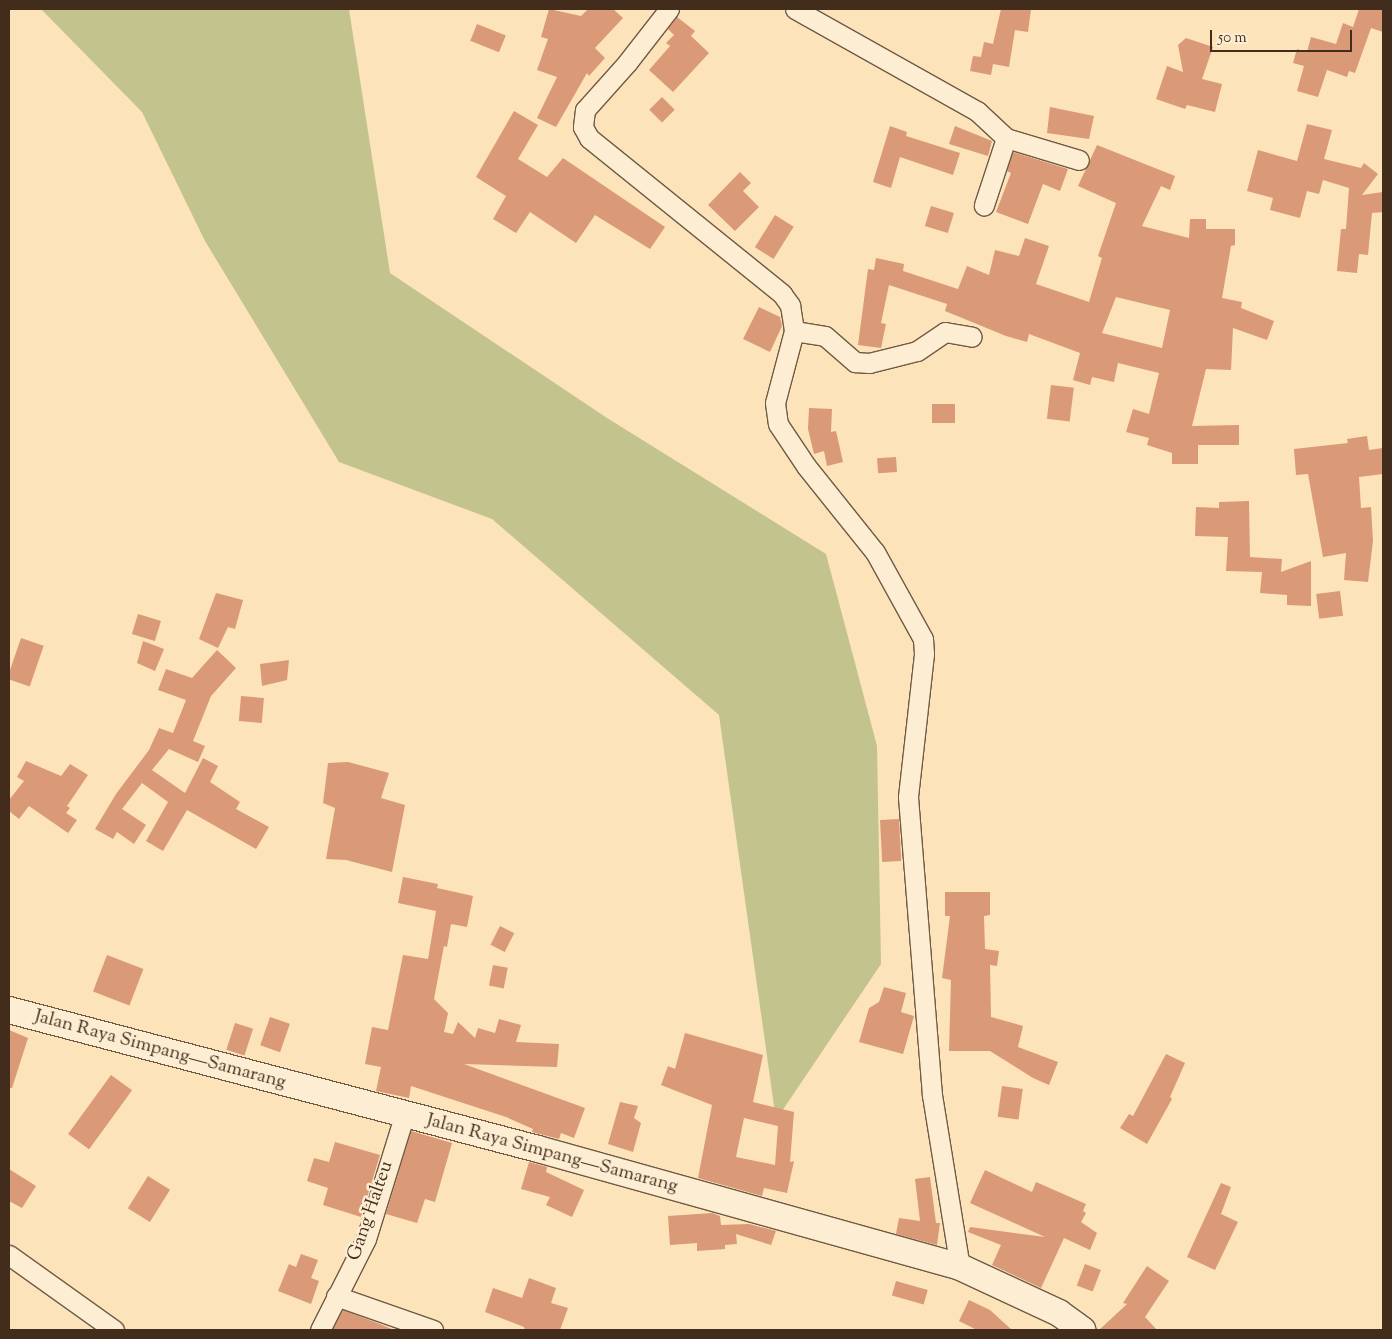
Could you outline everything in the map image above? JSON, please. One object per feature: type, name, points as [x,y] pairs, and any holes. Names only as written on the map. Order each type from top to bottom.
[{"type":"main road","name":"Jalan Raya Simpang—Samarang","points":[[9,1010],[404,1116],[548,1152],[960,1267],[1059,1313],[1082,1330]]},
{"type":"street","points":[[669,9],[627,63],[585,110],[585,132],[642,182],[782,294],[792,312],[794,331],[775,403],[778,424],[806,466],[875,552],[923,639],[924,654],[908,797],[932,1095],[960,1267]]},
{"type":"street","points":[[795,9],[977,111],[1006,138],[1079,160]]},
{"type":"street","points":[[984,205],[1006,138]]},
{"type":"street","points":[[794,331],[825,336],[855,362],[869,364],[917,351],[945,332],[972,337]]},
{"type":"street","name":"Gang Halteu","points":[[320,1330],[366,1239],[404,1116]]},
{"type":"street","points":[[9,1255],[114,1330]]},
{"type":"street","points":[[336,1296],[433,1330]]},
{"type":"green space","points":[[41,9],[349,9],[390,273],[607,418],[826,554],[877,746],[881,964],[776,1120],[719,715],[492,519],[339,462],[205,241],[142,112]]},
{"type":"building","points":[[549,9],[581,16],[588,9],[613,9],[623,18],[595,48],[605,58],[589,76],[587,73],[556,127],[537,118],[557,77],[537,70],[548,39],[541,37]]},
{"type":"building","points":[[1001,9],[1031,9],[1028,32],[1015,30],[1009,67],[993,64],[991,75],[970,71],[973,56],[981,57],[984,42],[993,44]]},
{"type":"building","points":[[1359,9],[1383,9],[1383,32],[1371,28],[1355,73],[1349,71],[1347,77],[1327,70],[1318,97],[1297,91],[1304,66],[1293,63],[1297,49],[1307,52],[1311,37],[1336,44],[1343,23],[1353,27]]},
{"type":"building","points":[[677,17],[695,31],[691,36],[709,53],[673,92],[649,70],[670,46],[666,43],[674,35],[668,29]]},
{"type":"building","points":[[477,24],[506,36],[499,52],[470,41]]},
{"type":"building","points":[[1186,38],[1213,47],[1202,79],[1222,84],[1215,112],[1187,105],[1185,109],[1156,99],[1167,66],[1183,72],[1178,45]]},
{"type":"building","points":[[662,97],[675,110],[662,122],[649,110]]},
{"type":"building","points":[[1050,107],[1094,116],[1089,139],[1047,133]]},
{"type":"building","points":[[514,111],[538,125],[518,159],[547,177],[563,158],[665,227],[650,249],[595,215],[576,243],[530,212],[516,233],[493,219],[506,196],[476,177]]},
{"type":"building","points":[[1307,124],[1332,130],[1324,159],[1361,168],[1364,163],[1378,174],[1362,195],[1383,192],[1383,212],[1372,213],[1368,255],[1359,254],[1357,273],[1337,271],[1341,229],[1346,229],[1349,188],[1323,180],[1319,194],[1307,191],[1300,218],[1270,210],[1273,198],[1247,191],[1258,150],[1297,161]]},
{"type":"building","points":[[890,126],[907,132],[906,136],[960,153],[953,175],[900,157],[891,188],[873,182]]},
{"type":"building","points":[[955,126],[992,141],[988,156],[949,144]]},
{"type":"building","points":[[1097,145],[1175,176],[1170,190],[1161,186],[1142,226],[1189,238],[1190,219],[1206,219],[1206,229],[1235,229],[1235,245],[1231,246],[1222,298],[1242,302],[1241,308],[1274,321],[1267,340],[1233,328],[1231,370],[1206,369],[1192,426],[1239,425],[1239,445],[1198,445],[1198,464],[1172,464],[1172,453],[1147,445],[1149,438],[1126,432],[1133,409],[1149,414],[1159,373],[1118,363],[1114,382],[1092,377],[1090,385],[1073,380],[1080,353],[1029,334],[1027,342],[1006,336],[945,311],[947,304],[889,285],[881,323],[886,324],[881,348],[858,345],[868,269],[874,270],[876,258],[904,264],[903,271],[958,289],[967,266],[989,275],[995,250],[1019,256],[1025,238],[1049,246],[1036,284],[1089,302],[1102,258],[1098,256],[1116,203],[1078,186]],"holes":[[[1116,297],[1170,310],[1162,348],[1102,333]]]},
{"type":"building","points":[[1013,152],[1068,169],[1060,191],[1043,184],[1028,224],[996,212],[1011,173],[1007,171]]},
{"type":"building","points":[[740,172],[751,183],[743,191],[759,207],[735,231],[708,205]]},
{"type":"building","points":[[931,206],[954,213],[948,233],[925,226]]},
{"type":"building","points":[[775,215],[794,227],[774,259],[755,247]]},
{"type":"building","points":[[759,307],[780,317],[782,326],[770,352],[743,339]]},
{"type":"building","points":[[1051,385],[1074,388],[1070,422],[1047,419]]},
{"type":"building","points":[[932,404],[955,404],[955,423],[932,423]]},
{"type":"building","points":[[809,408],[832,409],[831,432],[836,431],[843,462],[827,466],[824,451],[814,454],[808,429]]},
{"type":"building","points":[[1367,436],[1369,450],[1383,448],[1383,474],[1359,477],[1361,508],[1371,507],[1373,541],[1368,582],[1344,580],[1346,553],[1323,557],[1308,474],[1296,475],[1294,449],[1348,443],[1347,439]]},
{"type":"building","points":[[896,457],[897,472],[878,473],[877,458]]},
{"type":"building","points":[[1249,501],[1250,557],[1282,559],[1281,572],[1311,561],[1311,606],[1287,605],[1287,595],[1260,593],[1262,572],[1226,571],[1228,537],[1195,536],[1196,507],[1219,508],[1219,502]]},
{"type":"building","points":[[1340,591],[1343,616],[1319,619],[1316,594]]},
{"type":"building","points":[[216,593],[243,600],[235,629],[228,627],[218,648],[199,639]]},
{"type":"building","points":[[138,614],[161,621],[155,641],[132,634]]},
{"type":"building","points":[[21,638],[44,646],[30,686],[9,679],[9,673]]},
{"type":"building","points":[[143,641],[164,649],[155,671],[137,663]]},
{"type":"building","points":[[217,650],[236,668],[211,696],[193,741],[205,746],[198,762],[169,749],[152,770],[185,793],[203,758],[218,766],[210,782],[240,802],[236,809],[269,827],[256,849],[187,810],[163,851],[146,841],[168,802],[142,783],[122,809],[146,825],[134,844],[117,832],[113,839],[95,829],[116,794],[149,750],[159,728],[173,733],[186,700],[158,690],[166,669],[192,678]]},
{"type":"building","points":[[289,660],[287,680],[262,686],[260,664]]},
{"type":"building","points":[[241,696],[264,698],[262,723],[239,721]]},
{"type":"building","points":[[26,761],[61,776],[70,764],[88,775],[67,806],[70,808],[66,813],[77,820],[68,833],[29,806],[19,819],[9,811],[9,800],[24,781],[17,777]]},
{"type":"building","points":[[348,762],[389,773],[381,798],[405,805],[392,872],[346,860],[326,859],[335,808],[323,803],[328,763]]},
{"type":"building","points":[[899,819],[901,861],[882,862],[880,820]]},
{"type":"building","points":[[403,877],[438,884],[437,888],[473,896],[467,927],[451,924],[447,947],[444,946],[434,999],[448,1013],[444,1032],[453,1034],[458,1022],[475,1038],[478,1028],[495,1033],[499,1019],[521,1025],[516,1042],[559,1044],[557,1067],[464,1064],[585,1108],[574,1138],[561,1133],[559,1139],[532,1132],[533,1129],[506,1117],[411,1086],[409,1098],[376,1091],[381,1067],[365,1064],[372,1027],[388,1030],[403,955],[428,959],[436,911],[398,903]]},
{"type":"building","points":[[945,892],[990,892],[990,915],[984,916],[985,949],[999,951],[997,966],[990,965],[991,1017],[1023,1026],[1018,1047],[1058,1062],[1049,1085],[1033,1078],[990,1051],[949,1051],[951,980],[942,978],[950,916],[945,916]]},
{"type":"building","points":[[500,926],[514,933],[505,952],[490,945]]},
{"type":"building","points":[[107,955],[143,969],[129,1005],[93,991]]},
{"type":"building","points":[[493,965],[508,968],[504,988],[489,986]]},
{"type":"building","points":[[884,987],[906,993],[901,1012],[914,1016],[903,1054],[859,1042],[869,1008],[879,1002]]},
{"type":"building","points":[[270,1017],[290,1024],[280,1052],[260,1045]]},
{"type":"building","points":[[235,1023],[253,1029],[244,1056],[226,1050]]},
{"type":"building","points":[[9,1030],[28,1038],[12,1088],[9,1088]]},
{"type":"building","points":[[685,1033],[763,1055],[753,1102],[794,1112],[790,1162],[794,1161],[787,1193],[764,1188],[762,1196],[698,1178],[712,1105],[661,1085],[668,1066],[675,1069]],"holes":[[[744,1118],[778,1126],[775,1165],[736,1157]]]},
{"type":"building","points":[[1166,1054],[1185,1063],[1170,1097],[1172,1099],[1147,1144],[1120,1128],[1129,1114],[1133,1116]]},
{"type":"building","points":[[111,1075],[132,1090],[89,1149],[68,1134]]},
{"type":"building","points":[[1002,1086],[1023,1089],[1018,1120],[998,1117]]},
{"type":"building","points":[[620,1102],[638,1106],[634,1118],[641,1123],[633,1152],[608,1144]]},
{"type":"building","points":[[411,1131],[452,1143],[435,1202],[425,1199],[417,1223],[386,1214]]},
{"type":"building","points":[[335,1142],[380,1155],[361,1217],[323,1205],[328,1188],[307,1181],[314,1158],[329,1162]]},
{"type":"building","points":[[529,1162],[547,1167],[546,1172],[584,1190],[572,1217],[546,1205],[550,1197],[521,1189]]},
{"type":"building","points":[[9,1169],[36,1186],[22,1208],[9,1201]]},
{"type":"building","points":[[985,1170],[1032,1192],[1036,1182],[1086,1204],[1083,1211],[1086,1213],[1081,1222],[1097,1233],[1090,1250],[1064,1238],[1041,1288],[992,1265],[1001,1245],[968,1232],[970,1227],[1045,1237],[970,1203]]},
{"type":"building","points":[[148,1176],[170,1190],[150,1222],[128,1208]]},
{"type":"building","points":[[930,1177],[936,1223],[940,1223],[937,1245],[896,1234],[899,1218],[920,1221],[915,1179]]},
{"type":"building","points":[[1221,1183],[1231,1187],[1221,1214],[1238,1222],[1215,1270],[1187,1257]]},
{"type":"building","points":[[712,1213],[720,1216],[721,1225],[749,1224],[776,1231],[771,1245],[736,1234],[737,1244],[725,1245],[725,1249],[697,1251],[697,1243],[670,1245],[668,1216]]},
{"type":"building","points":[[301,1254],[318,1260],[311,1278],[319,1281],[311,1304],[278,1291],[289,1264],[296,1267]]},
{"type":"building","points":[[1085,1264],[1101,1270],[1093,1292],[1077,1285]]},
{"type":"building","points":[[1147,1266],[1169,1281],[1145,1317],[1157,1330],[1099,1330],[1127,1304],[1123,1303]]},
{"type":"building","points":[[529,1278],[556,1288],[551,1303],[568,1308],[560,1330],[525,1330],[524,1327],[485,1312],[493,1288],[522,1298]]},
{"type":"building","points":[[896,1281],[928,1290],[924,1305],[892,1295]]},
{"type":"building","points":[[969,1300],[990,1310],[1012,1330],[977,1330],[959,1321]]},
{"type":"building","points":[[343,1310],[380,1324],[394,1330],[332,1330]]}]
